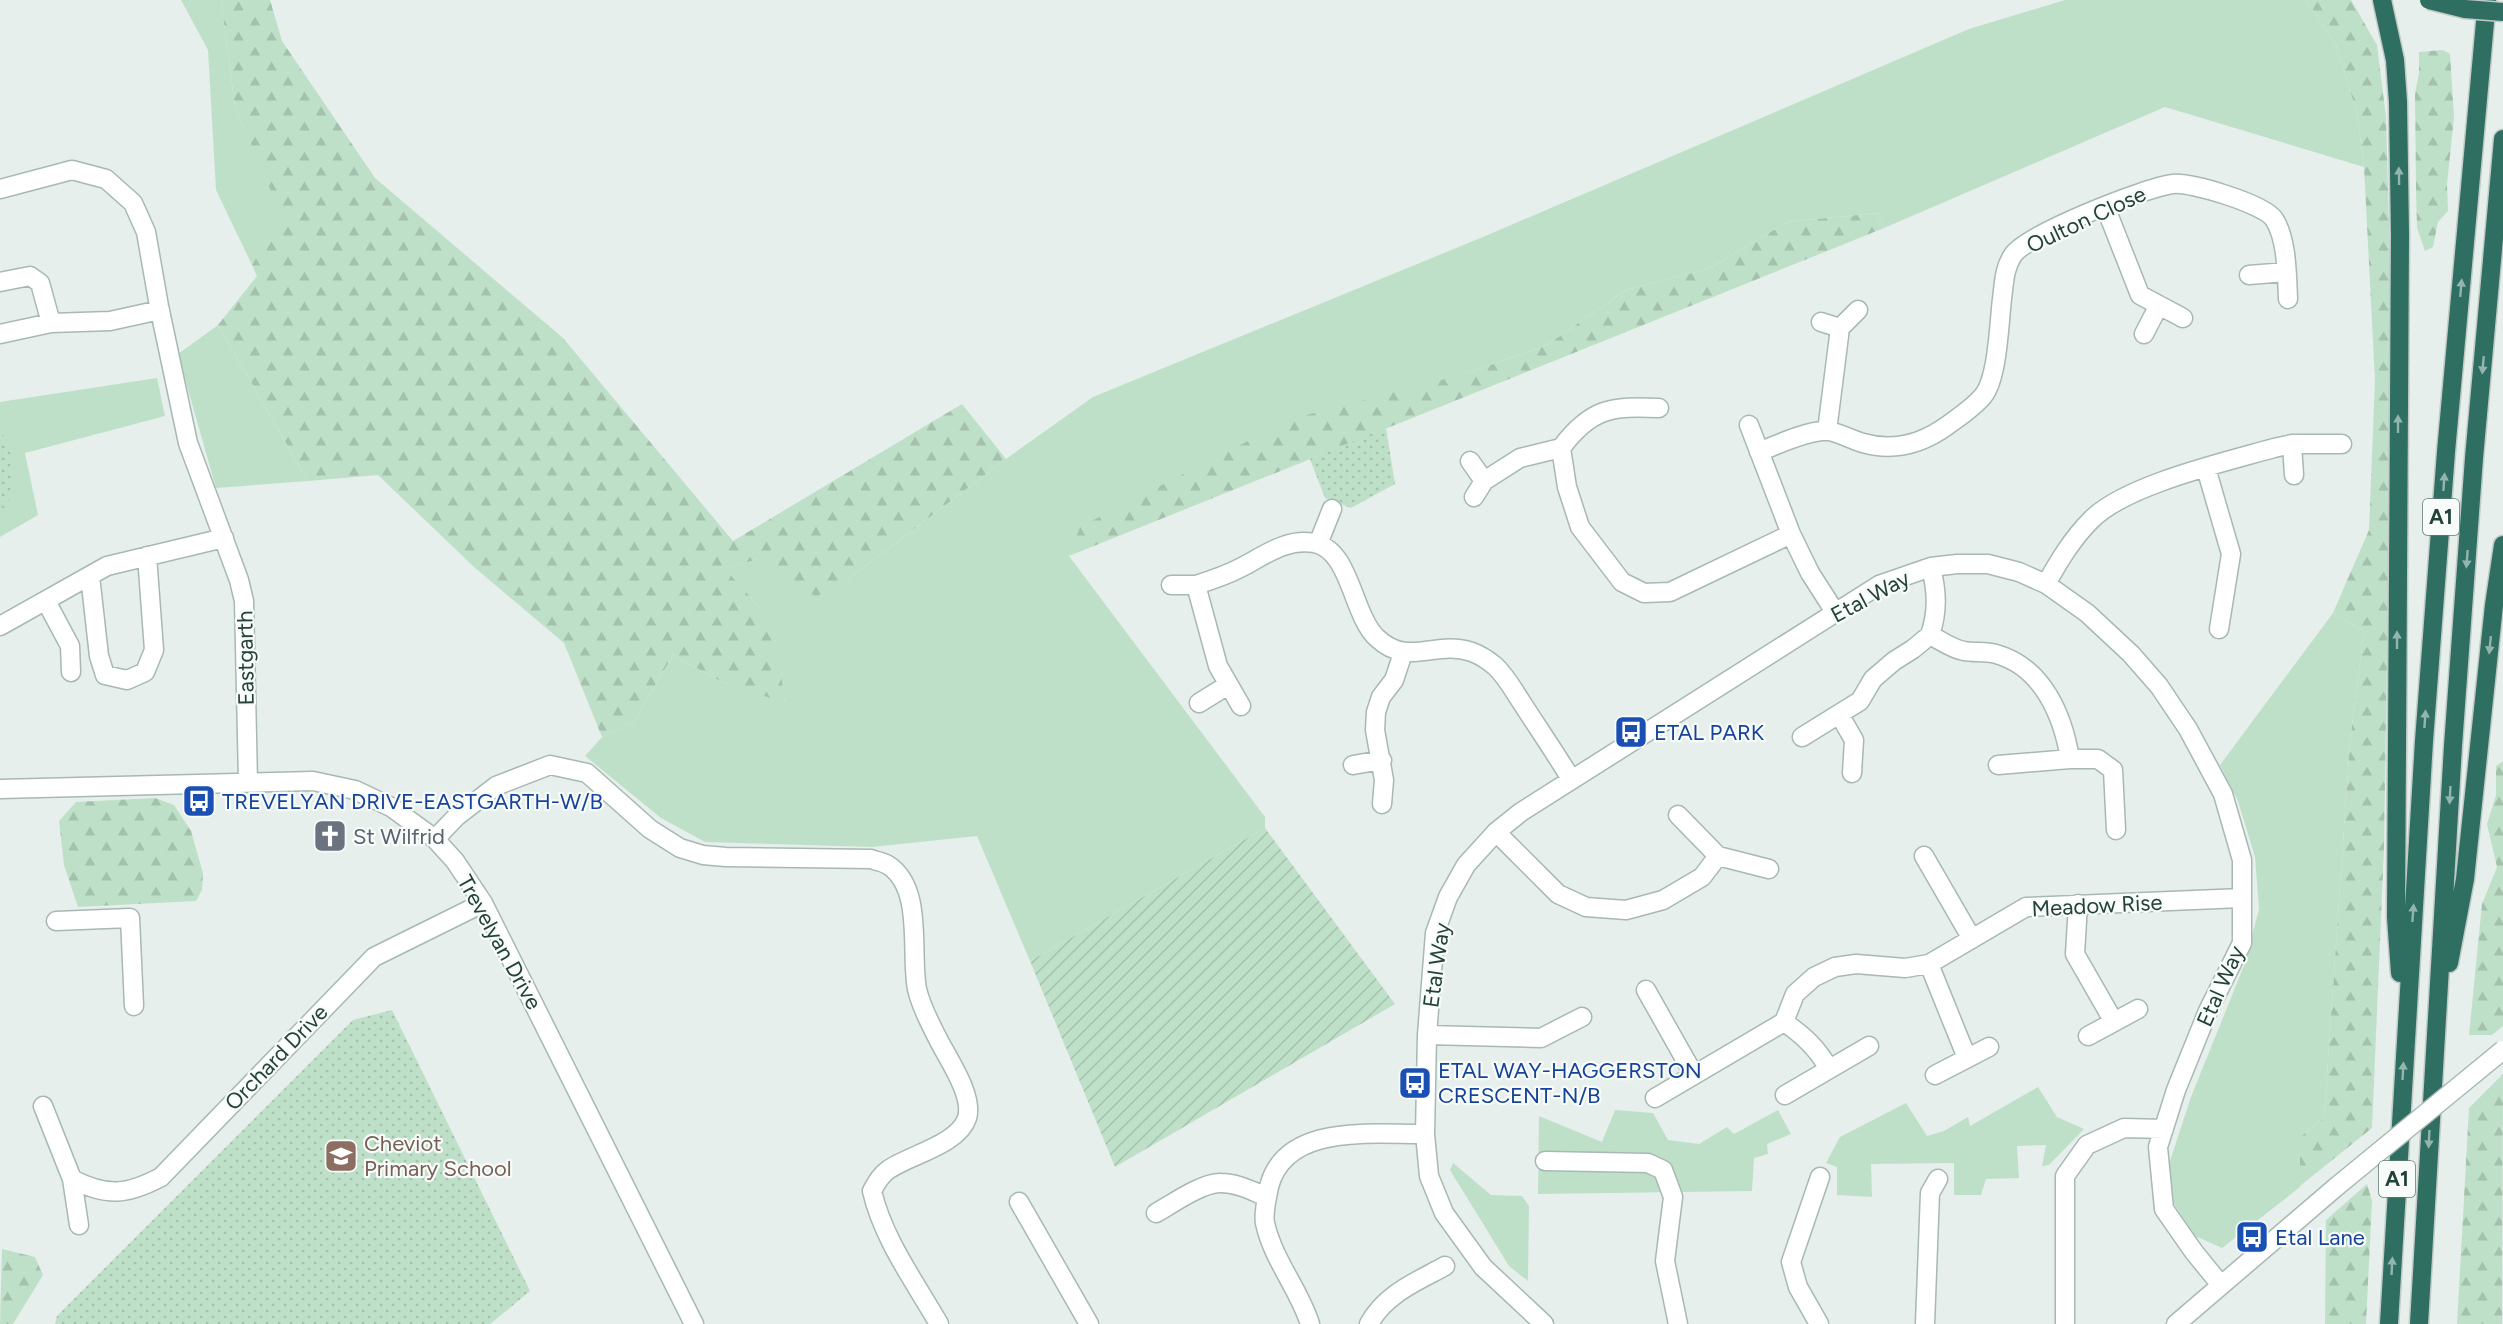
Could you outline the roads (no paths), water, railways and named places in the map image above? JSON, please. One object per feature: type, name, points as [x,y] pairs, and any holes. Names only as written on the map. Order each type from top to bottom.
[{"type":"highway","name":"A1","points":[[2382,0],[2395,60],[2398,102],[2400,235],[2396,917],[2405,1034]]},
{"type":"highway","points":[[2429,0],[2465,9],[2503,12]]},
{"type":"highway","name":"A1","points":[[2389,1324],[2424,741],[2446,452],[2487,0]]},
{"type":"highway","name":"A1","points":[[2419,1324],[2453,747],[2472,482],[2503,139]]},
{"type":"highway","name":"A1","points":[[2435,1038],[2465,879],[2494,605],[2503,545]]},
{"type":"street","name":"Eastgarth","points":[[0,189],[72,170],[106,179],[133,203],[146,232],[188,443],[224,538],[244,601],[248,782]]},
{"type":"street","name":"Oulton Close","points":[[1827,431],[1865,444],[1892,448],[1917,443],[1947,426],[1984,395],[1994,370],[2004,276],[2013,255],[2029,240],[2105,206],[2158,186],[2176,183],[2195,186],[2262,208],[2274,217],[2281,232],[2288,299]]},
{"type":"street","points":[[2105,206],[2140,295],[2183,318]]},
{"type":"street","points":[[2249,276],[2286,272]]},
{"type":"street","points":[[0,282],[30,276],[40,283],[51,323]]},
{"type":"street","points":[[2144,334],[2159,305]]},
{"type":"street","points":[[0,334],[51,323],[110,321],[160,310]]},
{"type":"street","points":[[1759,452],[1810,434],[1827,431],[1840,328],[1858,310]]},
{"type":"street","points":[[1821,322],[1840,328]]},
{"type":"street","points":[[1474,497],[1484,481],[1520,458],[1561,448],[1574,430],[1591,417],[1622,407],[1659,408]]},
{"type":"street","points":[[1749,425],[1791,534],[1810,573],[1836,612]]},
{"type":"street","points":[[2046,584],[2066,548],[2092,518],[2123,498],[2206,468],[2292,444],[2342,444]]},
{"type":"street","points":[[2292,444],[2294,474]]},
{"type":"street","points":[[1561,448],[1567,488],[1580,527],[1622,582],[1644,593],[1670,592],[1791,534]]},
{"type":"street","points":[[1470,461],[1484,481]]},
{"type":"street","points":[[2206,468],[2231,554],[2219,629]]},
{"type":"street","points":[[1318,544],[1332,509]]},
{"type":"street","points":[[0,626],[106,567],[224,538]]},
{"type":"street","points":[[1171,585],[1196,585],[1215,579],[1291,543],[1318,544],[1331,552],[1338,561],[1348,579],[1361,618],[1375,636],[1390,649],[1403,653],[1458,649],[1471,652],[1496,667],[1571,779]]},
{"type":"street","points":[[90,576],[99,656],[105,675],[127,680],[144,672],[154,650],[147,556]]},
{"type":"street","name":"Etal Way","points":[[1544,1324],[1483,1267],[1444,1213],[1429,1176],[1425,1134],[1427,1035],[1435,933],[1448,897],[1466,866],[1496,831],[1571,779],[1879,585],[1931,567],[1957,564],[1988,564],[2019,572],[2046,584],[2086,613],[2160,686],[2188,729],[2223,794],[2242,860],[2242,943],[2208,1011],[2176,1090],[2158,1147],[2164,1209],[2220,1284]]},
{"type":"street","points":[[1802,737],[1860,702],[1873,679],[1930,635],[1936,615],[1936,589],[1931,567]]},
{"type":"street","points":[[1196,585],[1213,652],[1228,685],[1241,706]]},
{"type":"street","points":[[46,601],[70,646],[70,672]]},
{"type":"street","points":[[1930,635],[1962,651],[1996,654],[2029,671],[2048,694],[2061,717],[2070,759]]},
{"type":"street","points":[[1382,804],[1384,780],[1375,730],[1376,712],[1381,697],[1394,680],[1403,653]]},
{"type":"street","points":[[1199,703],[1228,685]]},
{"type":"street","points":[[1839,714],[1854,740],[1852,773]]},
{"type":"street","points":[[1998,765],[2098,759],[2113,770],[2116,830]]},
{"type":"street","points":[[1353,765],[1382,760]]},
{"type":"street","points":[[435,839],[456,817],[496,786],[550,765],[587,773],[650,829],[680,848],[703,855],[871,859],[888,865],[903,880],[911,899],[917,987],[921,1005],[969,1101],[967,1119],[959,1131],[947,1140],[888,1170],[872,1191],[876,1207],[890,1239],[939,1324]]},
{"type":"street","name":"Trevelyan Drive","points":[[0,789],[313,780],[355,790],[391,807],[435,839],[455,861],[483,903],[694,1324]]},
{"type":"street","points":[[1678,815],[1718,856],[1769,869]]},
{"type":"street","points":[[1496,831],[1558,894],[1586,907],[1626,910],[1663,900],[1702,877],[1718,856]]},
{"type":"street","points":[[1924,856],[1972,939]]},
{"type":"street","name":"Meadow Rise","points":[[1784,1022],[1795,994],[1814,977],[1835,968],[1856,964],[1905,968],[1929,964],[2026,907],[2242,898]]},
{"type":"street","name":"Orchard Drive","points":[[72,1179],[92,1189],[112,1193],[144,1186],[161,1177],[374,957],[483,903]]},
{"type":"street","points":[[2078,904],[2075,954],[2114,1022]]},
{"type":"street","points":[[56,921],[130,918],[134,1006]]},
{"type":"street","points":[[1929,964],[1966,1058]]},
{"type":"street","points":[[1646,990],[1694,1075]]},
{"type":"street","points":[[2088,1036],[2138,1009]]},
{"type":"street","points":[[1427,1035],[1541,1038],[1582,1017]]},
{"type":"street","points":[[1655,1098],[1784,1022],[1806,1038],[1820,1053],[1829,1069]]},
{"type":"street","points":[[1785,1095],[1869,1046]]},
{"type":"street","points":[[1935,1075],[1989,1047]]},
{"type":"street","points":[[2176,1324],[2220,1284],[2503,1050]]},
{"type":"street","points":[[43,1106],[72,1179],[79,1225]]},
{"type":"street","points":[[2065,1324],[2065,1176],[2087,1146],[2124,1128],[2164,1129]]},
{"type":"street","points":[[1310,1324],[1305,1309],[1271,1241],[1265,1221],[1272,1176],[1284,1159],[1306,1143],[1330,1136],[1425,1134]]},
{"type":"street","points":[[1545,1161],[1648,1163],[1663,1170],[1673,1197],[1665,1261],[1678,1324]]},
{"type":"street","points":[[1819,1324],[1797,1287],[1791,1262],[1820,1177]]},
{"type":"street","points":[[1925,1324],[1930,1193],[1938,1179]]},
{"type":"street","points":[[1156,1213],[1192,1192],[1218,1182],[1238,1185],[1267,1197]]},
{"type":"street","points":[[1019,1202],[1089,1324]]},
{"type":"street","points":[[1369,1324],[1376,1312],[1392,1295],[1445,1266]]},
{"type":"place","name":"ETAL PARK","points":[[1631,732]]},
{"type":"place","name":"TREVELYAN DRIVE-EASTGARTH-W/B","points":[[199,801]]},
{"type":"place","name":"St Wilfrid","points":[[330,836]]},
{"type":"place","name":"ETAL WAY-HAGGERSTON CRESCENT-N/B","points":[[1415,1083]]},
{"type":"place","name":"Cheviot Primary School","points":[[341,1156]]},
{"type":"place","name":"Etal Lane","points":[[2252,1237]]}]
